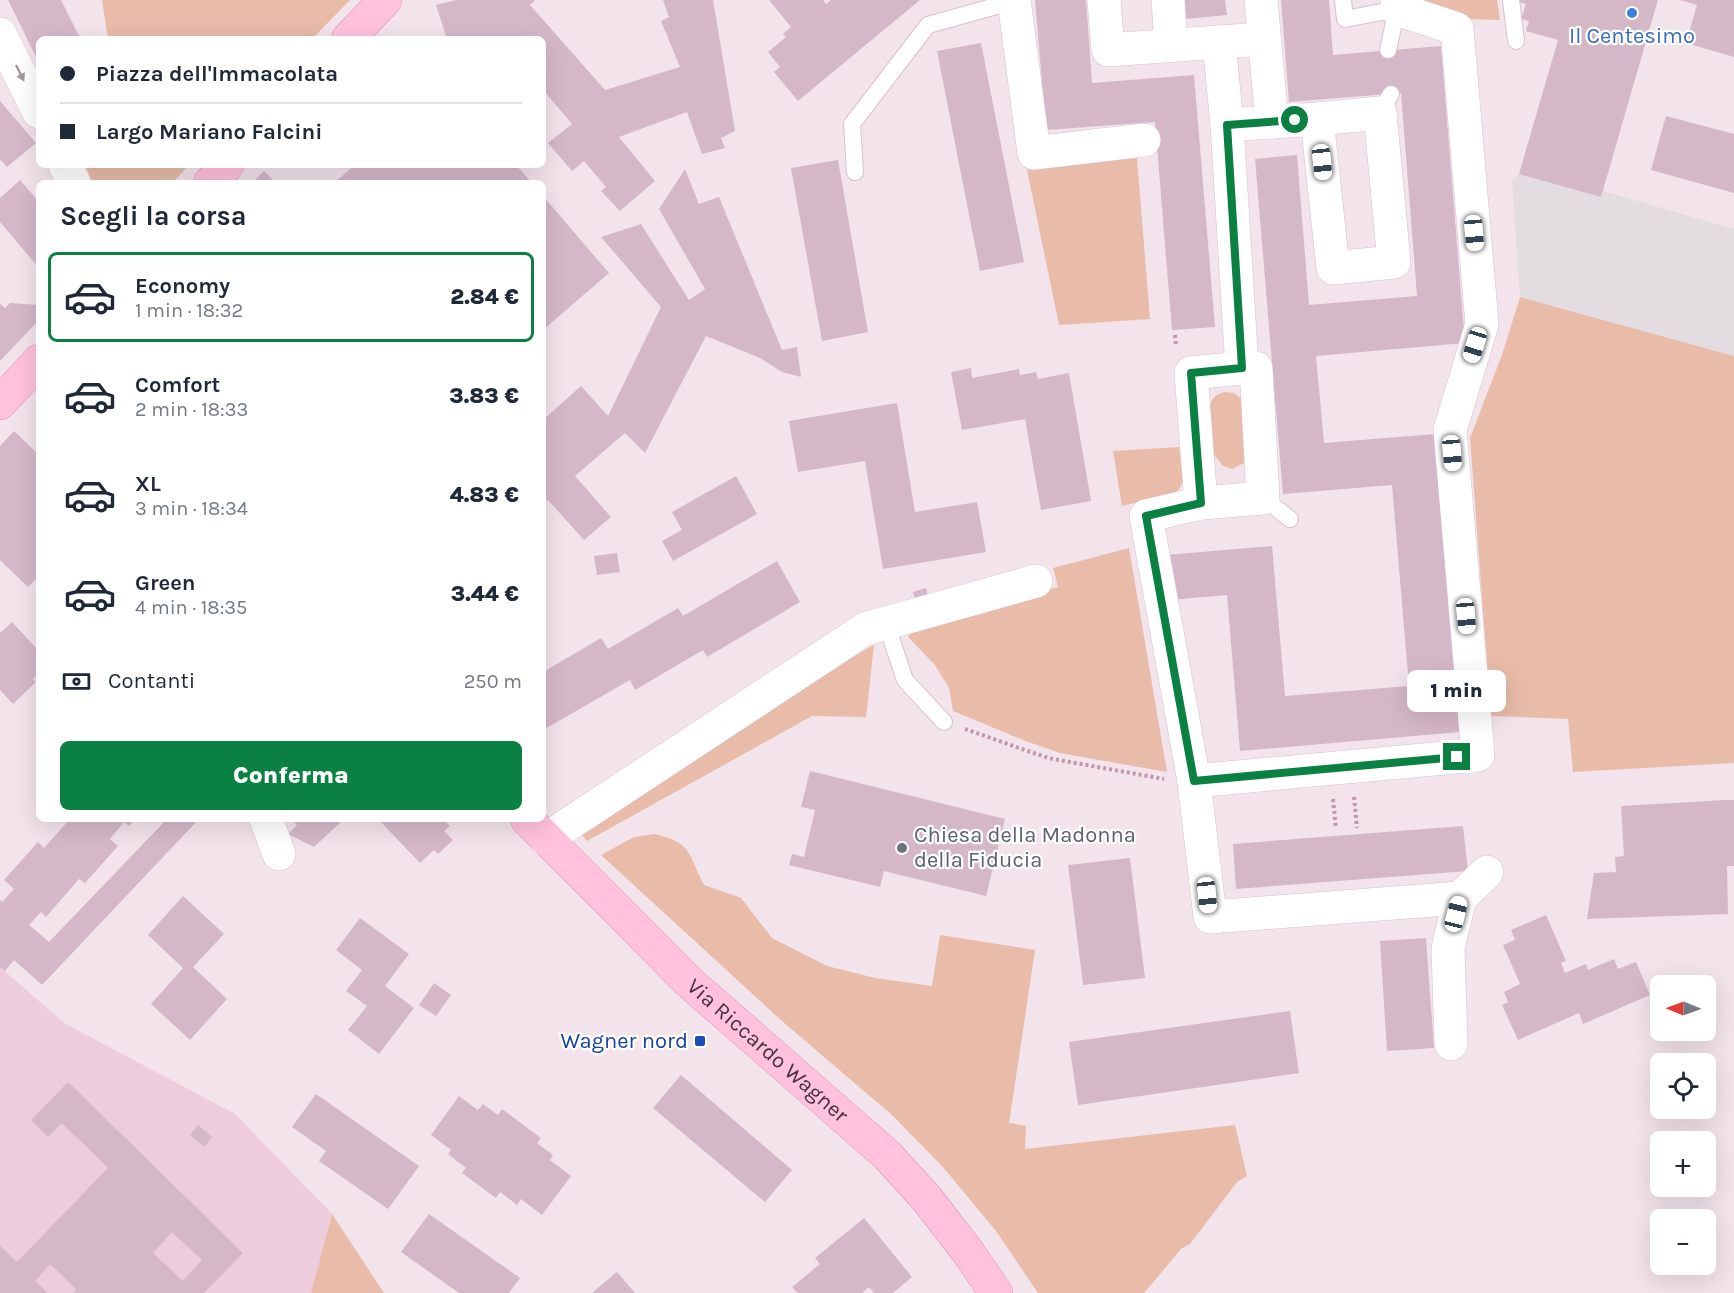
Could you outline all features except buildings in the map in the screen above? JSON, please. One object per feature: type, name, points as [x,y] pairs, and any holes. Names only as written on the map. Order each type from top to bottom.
[{"type":"street","points":[[351,36],[385,0]]},
{"type":"street","points":[[1014,0],[1034,153],[1144,140]]},
{"type":"street","points":[[1104,0],[1107,50],[1263,39]]},
{"type":"street","points":[[1168,0],[1171,45]]},
{"type":"street","points":[[1261,0],[1272,122]]},
{"type":"street","points":[[1194,781],[1478,755],[1450,430],[1482,324],[1457,28],[1397,4]]},
{"type":"street","points":[[0,34],[36,106]]},
{"type":"street","points":[[1219,42],[1227,125],[1242,368]]},
{"type":"street","points":[[1227,125],[1317,119],[1386,103],[1394,262],[1333,268],[1317,119]]},
{"type":"street","points":[[213,180],[224,168]]},
{"type":"street","points":[[0,402],[36,364]]},
{"type":"street","points":[[1201,503],[1191,373],[1256,368],[1263,498],[1201,503],[1146,516],[1194,781],[1210,917],[1460,898]]},
{"type":"street","points":[[536,829],[865,629],[1036,581]]},
{"type":"street","points":[[267,822],[279,854]]},
{"type":"street","name":"Via Riccardo Wagner","points":[[536,829],[689,982],[887,1155],[927,1199],[996,1293]]},
{"type":"street","points":[[1451,1044],[1448,948],[1460,898],[1487,872]]},
{"type":"lane","points":[[855,172],[852,124],[928,25],[1014,0]]},
{"type":"lane","points":[[1343,0],[1345,19],[1397,4],[1388,50]]},
{"type":"lane","points":[[1511,0],[1516,40]]},
{"type":"lane","points":[[1263,498],[1290,519]]},
{"type":"lane","points":[[886,623],[905,680],[944,722]]},
{"type":"path","points":[[1175,335],[1177,351]]},
{"type":"path","points":[[944,722],[1048,758],[1155,778]]},
{"type":"path","points":[[1354,796],[1357,828]]},
{"type":"path","points":[[1333,797],[1336,829]]},
{"type":"shaded area","points":[[102,0],[350,0],[315,36],[108,36]]},
{"type":"shaded area","points":[[1418,0],[1497,0],[1500,20],[1468,19],[1448,8],[1427,9]]},
{"type":"shaded area","points":[[1137,158],[1150,319],[1059,325],[1027,170]]},
{"type":"shaded area","points":[[86,168],[186,168],[175,180],[92,180]]},
{"type":"shaded area","points":[[1519,174],[1601,197],[1603,191],[1734,229],[1734,356],[1520,297],[1512,179]]},
{"type":"shaded area","points":[[1520,297],[1734,356],[1734,763],[1573,772],[1568,719],[1491,716],[1470,438],[1502,355]]},
{"type":"shaded area","points":[[1225,392],[1234,393],[1241,398],[1246,462],[1232,469],[1223,466],[1214,455],[1210,406],[1215,396]]},
{"type":"shaded area","points":[[1179,447],[1183,481],[1180,488],[1175,493],[1122,506],[1113,451]]},
{"type":"shaded area","points":[[1129,548],[1167,772],[1060,753],[953,711],[949,688],[935,665],[908,637],[914,628],[1058,587],[1053,568]]},
{"type":"shaded area","points":[[874,645],[866,717],[812,716],[587,841],[581,834],[744,719]]},
{"type":"shaded area","points":[[654,834],[682,845],[691,857],[704,885],[741,898],[772,938],[827,966],[875,978],[932,986],[940,935],[1035,950],[1009,1123],[1026,1126],[1025,1149],[1235,1125],[1247,1176],[1237,1182],[1190,1244],[1181,1249],[1144,1293],[1038,1293],[996,1231],[943,1167],[892,1115],[782,1021],[601,855],[634,837]]},
{"type":"shaded area","points":[[0,967],[64,1023],[235,1114],[332,1214],[311,1293],[0,1293]]},
{"type":"shaded area","points":[[332,1214],[384,1293],[311,1293]]},
{"type":"place","name":"Il Centesimo","points":[[1632,13]]},
{"type":"place","name":"Chiesa della Madonna della Fiducia","points":[[902,848]]},
{"type":"place","name":"Wagner nord","points":[[700,1041]]},
{"type":"route","points":[[1295,120],[1227,125],[1242,368],[1191,373],[1201,503],[1146,516],[1194,781],[1457,757]]}]
